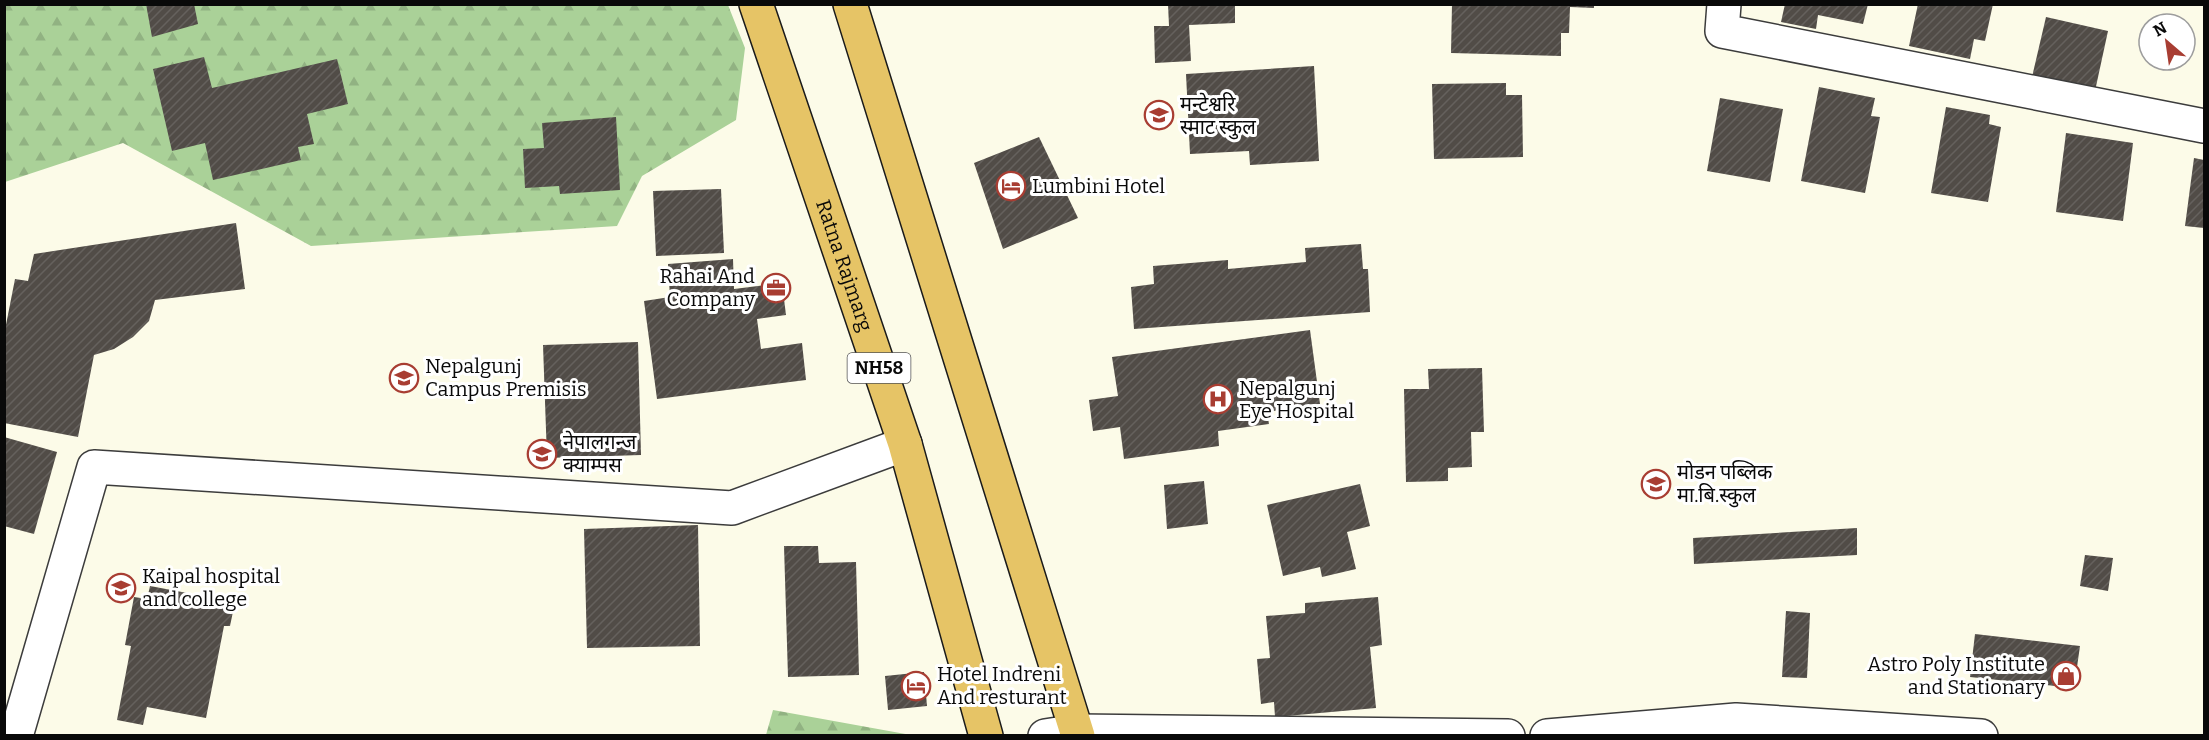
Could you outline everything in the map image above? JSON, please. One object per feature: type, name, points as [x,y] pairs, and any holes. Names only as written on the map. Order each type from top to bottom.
[{"type":"highway","name":"Ratna Rajmarg","points":[[756,4],[905,444],[987,735]]},
{"type":"highway","points":[[850,4],[1067,734]]},
{"type":"street","points":[[1724,4],[1722,31],[2205,126]]},
{"type":"street","points":[[16,735],[94,467],[732,508],[905,444]]},
{"type":"street","points":[[1547,735],[1736,720],[1981,735]]},
{"type":"street","points":[[1067,734],[1508,735]]},
{"type":"green space","points":[[4,5],[728,5],[745,48],[736,120],[642,176],[617,226],[311,246],[123,143],[5,182]]},
{"type":"green space","points":[[773,710],[911,735],[766,735]]},
{"type":"building","points":[[146,4],[194,4],[198,24],[152,37]]},
{"type":"building","points":[[1168,4],[1235,4],[1235,23],[1189,25],[1191,61],[1155,63],[1154,26],[1169,26]]},
{"type":"building","points":[[1452,4],[1594,4],[1594,8],[1570,7],[1569,33],[1561,33],[1561,56],[1451,53]]},
{"type":"building","points":[[1785,4],[1868,4],[1863,24],[1818,15],[1816,29],[1781,22]]},
{"type":"building","points":[[1918,4],[1993,4],[1985,41],[1974,39],[1970,59],[1909,46]]},
{"type":"building","points":[[2046,17],[2108,31],[2095,91],[2032,77]]},
{"type":"building","points":[[204,57],[212,88],[337,59],[348,104],[307,114],[314,144],[298,147],[301,160],[213,180],[205,143],[172,151],[153,69]]},
{"type":"building","points":[[1314,66],[1319,161],[1250,165],[1249,151],[1190,154],[1186,74]]},
{"type":"building","points":[[1506,83],[1506,95],[1522,95],[1523,157],[1434,159],[1432,84]]},
{"type":"building","points":[[1819,87],[1875,98],[1871,116],[1880,117],[1865,193],[1801,181]]},
{"type":"building","points":[[1720,98],[1783,109],[1770,182],[1707,171]]},
{"type":"building","points":[[1946,107],[1990,115],[1989,124],[2001,127],[1988,202],[1931,193]]},
{"type":"building","points":[[616,117],[620,190],[560,194],[559,186],[525,188],[523,149],[544,148],[542,123]]},
{"type":"building","points":[[2066,133],[2133,143],[2123,221],[2056,212]]},
{"type":"building","points":[[1039,137],[1078,218],[1003,249],[974,163]]},
{"type":"building","points":[[2194,158],[2204,160],[2204,228],[2185,226]]},
{"type":"building","points":[[721,189],[724,253],[656,256],[653,191]]},
{"type":"building","points":[[236,223],[245,289],[155,300],[149,321],[133,337],[114,349],[94,355],[78,437],[4,423],[4,335],[15,279],[28,281],[34,254]]},
{"type":"building","points":[[1361,244],[1363,269],[1368,269],[1370,312],[1134,329],[1131,287],[1154,284],[1153,266],[1228,260],[1228,269],[1306,262],[1305,248]]},
{"type":"building","points":[[733,259],[734,289],[782,283],[786,315],[757,319],[761,349],[802,343],[806,380],[657,399],[644,301],[670,297],[668,264]]},
{"type":"building","name":"Nepalgunj Eye Hospital","points":[[1310,330],[1320,404],[1267,412],[1269,424],[1218,431],[1219,446],[1124,459],[1120,427],[1093,431],[1089,400],[1118,396],[1112,357]]},
{"type":"building","points":[[638,342],[641,455],[547,458],[543,345]]},
{"type":"building","points":[[1482,368],[1484,432],[1471,432],[1472,467],[1448,468],[1448,481],[1406,482],[1404,389],[1429,389],[1428,369]]},
{"type":"building","points":[[4,437],[57,452],[34,534],[4,526]]},
{"type":"building","points":[[1204,481],[1208,524],[1167,529],[1164,485]]},
{"type":"building","points":[[1360,484],[1370,526],[1347,532],[1356,569],[1322,577],[1320,567],[1283,576],[1267,505]]},
{"type":"building","points":[[698,525],[700,646],[587,648],[584,529]]},
{"type":"building","points":[[1857,528],[1857,555],[1694,564],[1693,538]]},
{"type":"building","points":[[784,546],[818,546],[819,563],[856,562],[859,675],[788,677]]},
{"type":"building","points":[[2085,555],[2113,558],[2108,591],[2080,586]]},
{"type":"building","points":[[150,586],[235,602],[230,626],[224,626],[206,718],[147,707],[143,725],[117,720],[131,646],[125,645],[134,597],[147,599]]},
{"type":"building","points":[[1378,597],[1382,645],[1370,647],[1376,708],[1275,717],[1274,702],[1261,704],[1257,659],[1270,658],[1266,616],[1305,613],[1305,603]]},
{"type":"building","points":[[1786,611],[1810,613],[1807,678],[1782,677]]},
{"type":"building","points":[[1975,634],[2080,646],[2074,688],[1970,677]]},
{"type":"building","points":[[924,672],[927,706],[888,710],[885,676]]},
{"type":"place","name":"मन्टेश्वरि स्माट स्कुल","points":[[1159,115]]},
{"type":"place","name":"Lumbini Hotel","points":[[1011,186]]},
{"type":"place","name":"Rahai And Company","points":[[776,288]]},
{"type":"place","name":"Nepalgunj Campus Premisis","points":[[404,378]]},
{"type":"place","name":"Nepalgunj Eye Hospital","points":[[1218,399]]},
{"type":"place","name":"नेपालगन्ज क्याम्पस","points":[[542,454]]},
{"type":"place","name":"माेडन पब्लिक मा.बि.स्कुल","points":[[1656,484]]},
{"type":"place","name":"Kaipal hospital and college","points":[[121,588]]},
{"type":"place","name":"Astro Poly Institute and Stationary","points":[[2066,676]]},
{"type":"place","name":"Hotel Indreni And resturant","points":[[916,686]]}]
